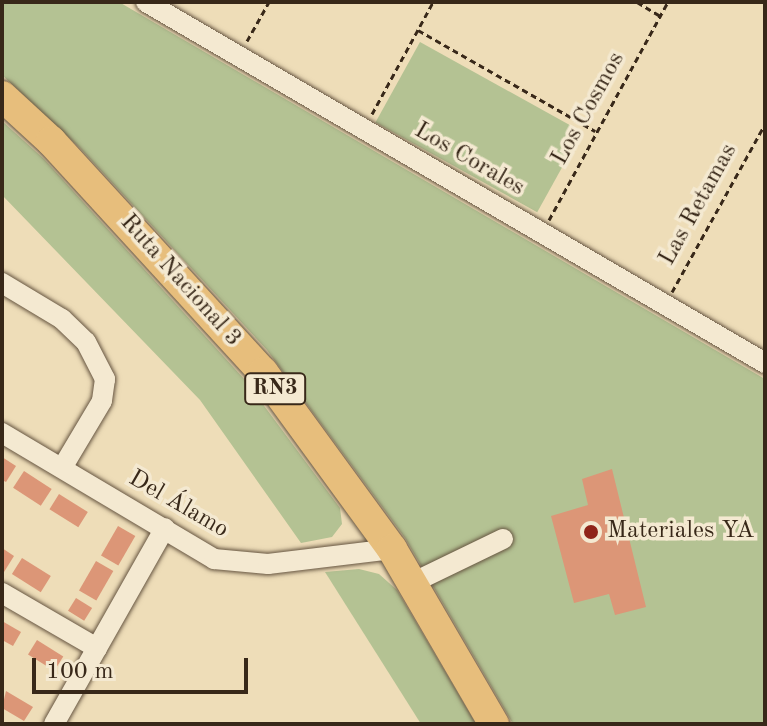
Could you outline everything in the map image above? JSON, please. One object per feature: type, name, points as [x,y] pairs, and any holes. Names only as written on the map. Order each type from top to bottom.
[{"type":"highway","name":"Ruta Nacional 3","points":[[2,96],[51,141],[263,372],[392,549],[494,724]]},
{"type":"street","name":"Los Corales","points":[[146,2],[765,363]]},
{"type":"street","points":[[2,283],[62,319],[86,342],[105,379],[102,401],[62,468]]},
{"type":"street","name":"Del Álamo","points":[[2,433],[214,559],[241,565],[392,549]]},
{"type":"street","points":[[54,724],[165,528]]},
{"type":"street","points":[[412,583],[503,539]]},
{"type":"street","points":[[2,593],[97,648]]},
{"type":"path","points":[[238,56],[269,2]]},
{"type":"path","points":[[364,129],[433,2]]},
{"type":"path","points":[[637,2],[660,16]]},
{"type":"path","name":"Los Cosmos","points":[[542,232],[668,2]]},
{"type":"path","points":[[418,30],[597,132]]},
{"type":"path","name":"Las Retamas","points":[[665,305],[765,124]]},
{"type":"green space","points":[[2,2],[119,2],[765,379],[765,724],[513,724],[405,538],[267,350],[79,147],[2,75]]},
{"type":"green space","points":[[420,42],[582,132],[537,212],[375,122]]},
{"type":"green space","points":[[2,121],[44,159],[245,380],[340,508],[342,524],[332,537],[301,543],[200,400],[2,195]]},
{"type":"green space","points":[[359,569],[379,574],[397,590],[476,724],[421,724],[325,572]]},
{"type":"building","points":[[2,457],[16,466],[6,482],[2,480]]},
{"type":"building","name":"Materiales YA","points":[[612,469],[646,607],[615,615],[609,594],[574,603],[551,516],[588,505],[582,479]]},
{"type":"building","points":[[24,471],[52,489],[41,506],[13,488]]},
{"type":"building","points":[[59,494],[88,512],[78,527],[49,509]]},
{"type":"building","points":[[118,526],[135,536],[118,565],[101,555]]},
{"type":"building","points":[[2,548],[14,556],[4,572],[2,571]]},
{"type":"building","points":[[22,558],[51,576],[41,592],[12,574]]},
{"type":"building","points":[[96,561],[113,571],[96,600],[79,590]]},
{"type":"building","points":[[76,598],[92,608],[84,621],[68,611]]},
{"type":"building","points":[[2,621],[21,632],[13,646],[2,640]]},
{"type":"building","points":[[37,640],[63,656],[54,671],[28,654]]},
{"type":"building","points":[[6,691],[33,707],[24,721],[2,708]]},
{"type":"place","name":"Materiales YA","points":[[591,532]]}]
